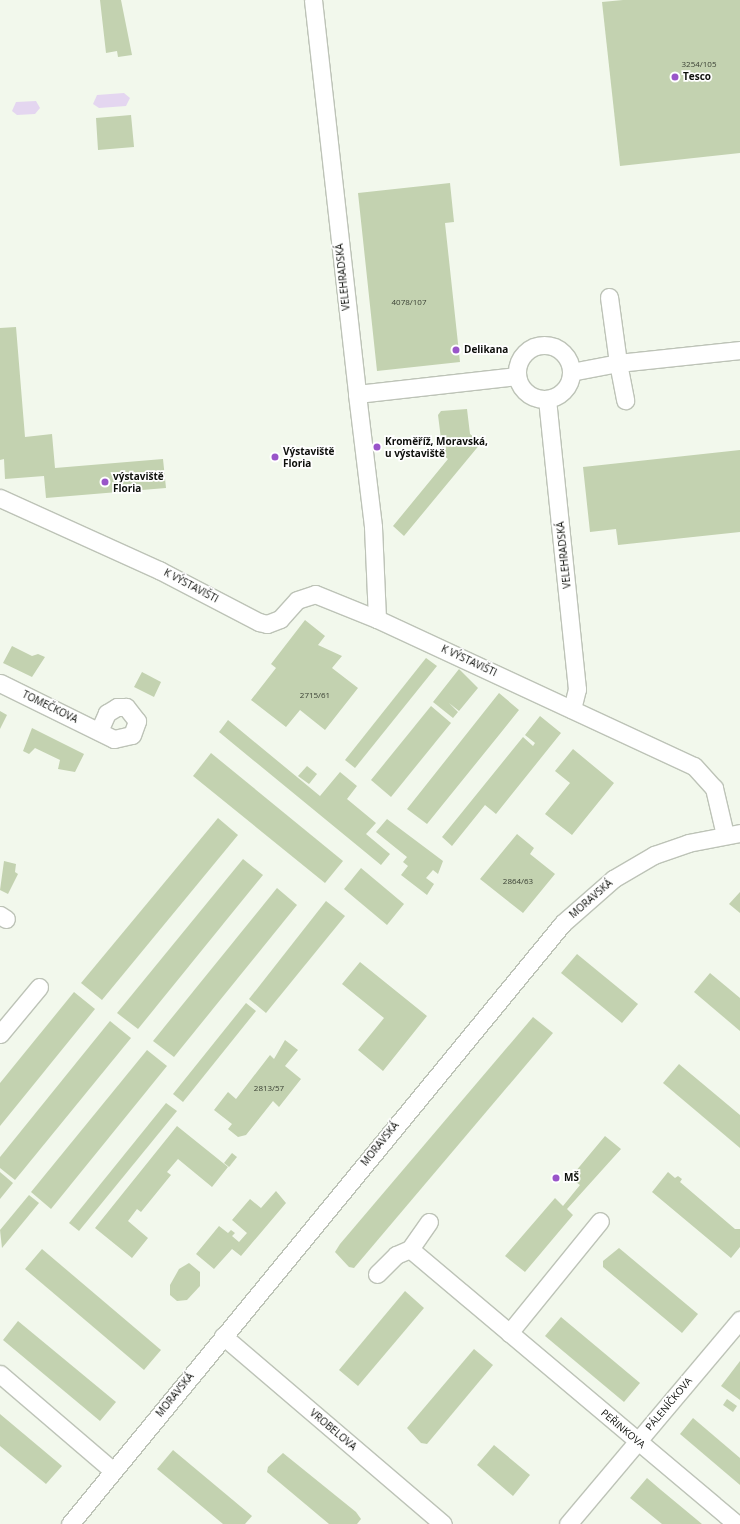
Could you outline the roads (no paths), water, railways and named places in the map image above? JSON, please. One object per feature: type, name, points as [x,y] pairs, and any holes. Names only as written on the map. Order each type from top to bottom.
[{"type":"street","name":"VELEHRADSKÁ","points":[[313,0],[357,394]]},
{"type":"street","points":[[610,297],[618,363],[625,400]]},
{"type":"street","points":[[547,345],[564,354],[571,372],[564,390],[547,399],[527,394],[517,376],[517,366],[528,350],[547,345]]},
{"type":"street","points":[[571,372],[618,363],[740,350]]},
{"type":"street","points":[[377,619],[373,527],[357,394],[517,376]]},
{"type":"street","name":"VELEHRADSKÁ","points":[[547,399],[577,689],[572,709]]},
{"type":"street","name":"K VÝSTAVIŠTI","points":[[0,498],[159,570],[259,622],[267,624],[280,618],[297,600],[315,594],[377,619],[702,771],[714,788],[732,834]]},
{"type":"street","name":"TOMEČKOVA","points":[[0,683],[99,731]]},
{"type":"street","name":"MORAVSKÁ","points":[[70,1524],[540,949],[582,904],[619,875],[654,855],[732,834]]},
{"type":"street","points":[[0,1034],[39,987]]},
{"type":"street","points":[[509,1333],[600,1221]]},
{"type":"street","points":[[378,1274],[396,1256],[410,1249],[429,1222]]},
{"type":"street","name":"PEŘINKOVA","points":[[410,1249],[737,1524]]},
{"type":"street","name":"PÁLENÍČKOVA","points":[[568,1524],[740,1320]]},
{"type":"street","name":"VROBELOVA","points":[[223,1336],[443,1524]]},
{"type":"street","points":[[0,1374],[113,1471]]},
{"type":"place","name":"Tesco","points":[[675,77]]},
{"type":"place","name":"Delikana","points":[[456,350]]},
{"type":"place","name":"Kroměříž, Moravská, u výstaviště","points":[[377,447]]},
{"type":"place","name":"Výstaviště Floria","points":[[275,457]]},
{"type":"place","name":"výstaviště Floria","points":[[105,482]]},
{"type":"place","name":"MŠ","points":[[556,1178]]}]
